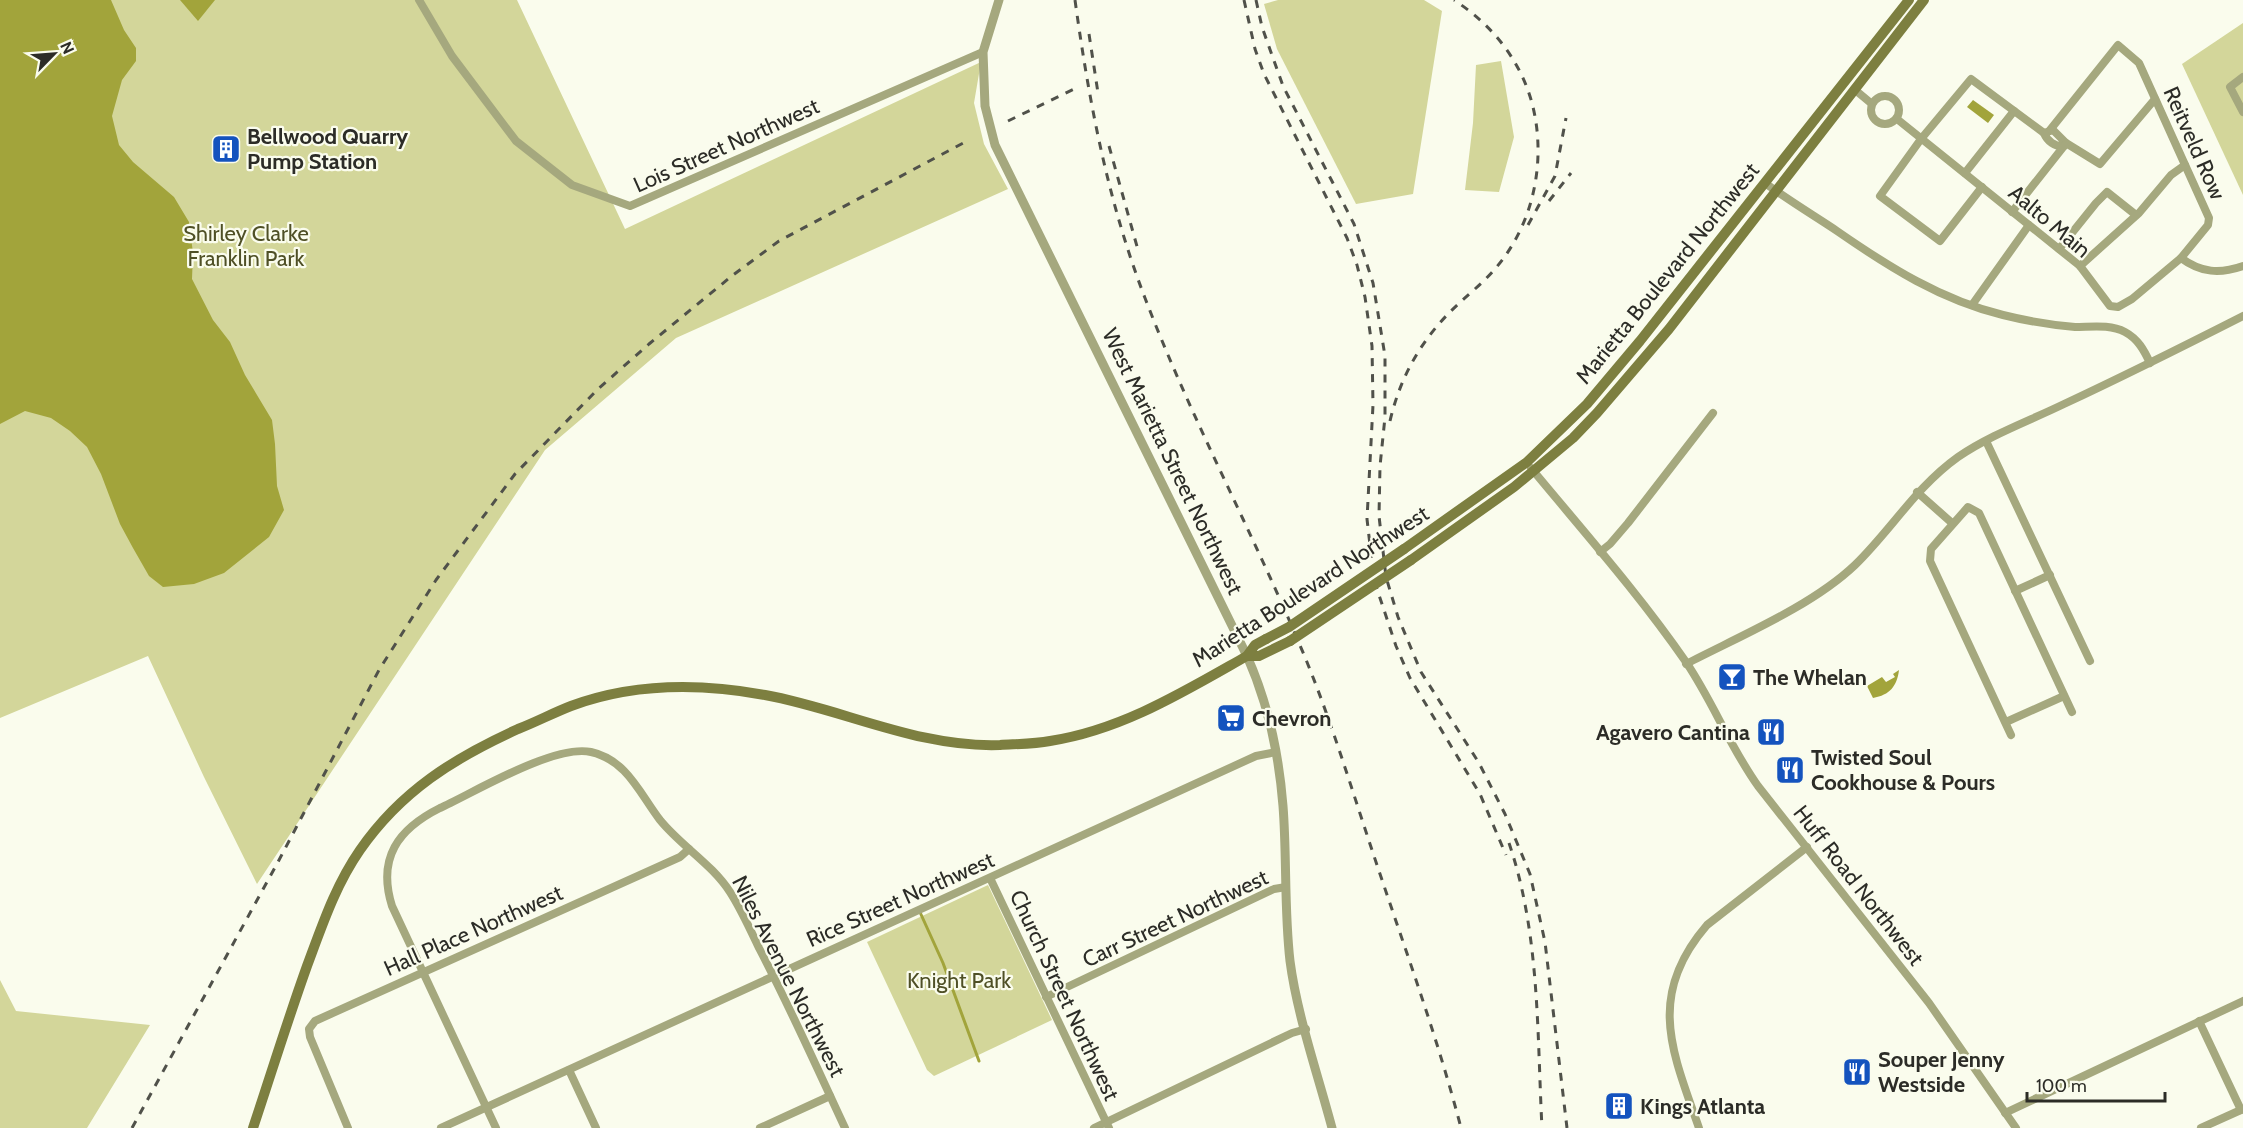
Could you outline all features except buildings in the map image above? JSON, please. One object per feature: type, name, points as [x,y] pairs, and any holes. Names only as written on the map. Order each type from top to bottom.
[{"type":"main road","name":"Marietta Boulevard Northwest","points":[[253,1128],[294,1000],[336,890],[359,851],[388,815],[421,784],[457,759],[486,743],[571,706],[641,689],[677,686],[713,687],[768,696],[942,741],[995,745],[1049,742],[1084,734],[1145,711],[1247,656],[1255,645],[1289,627],[1530,466],[1610,377],[1909,0]]},
{"type":"main road","points":[[1247,656],[1260,656],[1290,641],[1478,514],[1530,466],[1573,438],[1638,367],[1924,0]]},
{"type":"street","name":"Lois Street Northwest","points":[[419,0],[452,56],[516,141],[572,184],[630,206],[984,52]]},
{"type":"street","name":"West Marietta Street Northwest","points":[[999,0],[984,52],[985,106],[995,146],[1247,656],[1268,718],[1276,752],[1283,806],[1290,962],[1332,1128]]},
{"type":"street","name":"Reitveld Row","points":[[2047,131],[2118,45],[2139,63],[2209,218],[2208,225],[2181,258]]},
{"type":"street","points":[[2243,77],[2230,87],[2243,112]]},
{"type":"street","points":[[1982,187],[1940,241],[1880,196],[1922,139],[1971,79],[2014,111],[2047,131],[2053,130],[2061,136],[2065,145],[2100,164],[2155,99]]},
{"type":"street","points":[[1854,89],[1872,104],[1870,112],[1873,119],[1879,123],[1891,124],[1897,119]]},
{"type":"street","name":"Aalto Main","points":[[1872,104],[1876,98],[1892,97],[1898,103],[1897,119],[2079,266],[2110,306],[2118,307],[2132,299],[2181,258]]},
{"type":"street","points":[[1965,174],[2014,111]]},
{"type":"street","points":[[2012,212],[2065,145]]},
{"type":"street","points":[[2079,266],[2136,215],[2171,175],[2185,165]]},
{"type":"street","points":[[1765,183],[1885,264],[1916,282],[1972,305],[2031,322],[2115,328],[2132,336],[2150,363]]},
{"type":"street","points":[[2059,249],[2107,192],[2136,215]]},
{"type":"street","points":[[1972,305],[2029,225]]},
{"type":"street","points":[[2181,258],[2190,265],[2209,272],[2243,266]]},
{"type":"street","points":[[1686,663],[1801,604],[1835,582],[1872,547],[1917,492],[1940,471],[1986,441],[2243,316]]},
{"type":"street","points":[[1600,552],[1628,523],[1713,413]]},
{"type":"street","points":[[1986,441],[2091,661]]},
{"type":"street","name":"Huff Road Northwest","points":[[1530,466],[1659,624],[1708,697],[1748,771],[1929,1003],[2016,1128]]},
{"type":"street","points":[[1917,492],[1952,523]]},
{"type":"street","points":[[2012,735],[1930,561],[1931,549],[1968,507],[1979,513],[2072,712]]},
{"type":"street","points":[[2015,591],[2050,575]]},
{"type":"street","points":[[2006,722],[2064,696]]},
{"type":"street","name":"Niles Avenue Northwest","points":[[496,1128],[388,895],[387,870],[394,847],[405,830],[420,818],[523,768],[572,752],[590,752],[609,758],[627,772],[661,821],[716,874],[730,891],[774,976],[846,1128]]},
{"type":"street","name":"Rice Street Northwest","points":[[441,1128],[1256,756],[1276,752]]},
{"type":"street","points":[[1699,1128],[1676,1062],[1670,1034],[1670,999],[1678,968],[1695,938],[1720,912],[1807,847]]},
{"type":"street","name":"Hall Place Northwest","points":[[348,1128],[310,1037],[309,1029],[315,1021],[680,857],[689,849]]},
{"type":"street","name":"Church Street Northwest","points":[[990,878],[1107,1125]]},
{"type":"street","name":"Carr Street Northwest","points":[[1046,997],[1274,889],[1286,887]]},
{"type":"street","points":[[2006,1113],[2243,1001]]},
{"type":"street","points":[[2199,1021],[2242,1110],[2201,1128]]},
{"type":"street","points":[[1094,1128],[1107,1125],[1292,1033],[1306,1029]]},
{"type":"street","points":[[569,1070],[596,1128]]},
{"type":"street","points":[[760,1128],[830,1096]]},
{"type":"green space","name":"Shirley Clarke Franklin Park","points":[[0,0],[517,0],[625,229],[981,62],[974,103],[984,144],[1008,189],[676,338],[545,450],[257,884],[148,656],[0,718]]},
{"type":"green space","points":[[1278,0],[1424,0],[1442,11],[1413,194],[1356,204],[1277,49],[1264,4]]},
{"type":"green space","points":[[2243,23],[2243,195],[2182,64]]},
{"type":"green space","points":[[1501,61],[1514,137],[1499,192],[1465,190],[1473,123],[1476,65]]},
{"type":"green space","name":"Knight Park","points":[[988,885],[1052,1020],[934,1076],[927,1070],[867,942]]},
{"type":"green space","points":[[0,980],[16,1011],[150,1025],[87,1128],[0,1128]]},
{"type":"shaded area","points":[[0,0],[111,0],[124,30],[136,48],[136,61],[122,80],[112,116],[119,145],[133,162],[174,197],[189,222],[193,253],[192,279],[213,320],[230,342],[245,375],[272,420],[277,486],[284,510],[269,537],[224,573],[194,584],[163,587],[149,576],[120,524],[101,474],[87,447],[70,431],[51,418],[25,411],[0,424]]},
{"type":"shaded area","points":[[180,0],[215,0],[198,21]]},
{"type":"shaded area","points":[[1973,100],[1994,115],[1988,123],[1967,107]]},
{"type":"shaded area","points":[[1899,670],[1892,689],[1884,695],[1873,698],[1867,686],[1882,677],[1886,682],[1895,677],[1893,674]]},
{"type":"waterway","points":[[919,910],[943,963],[979,1061]]},
{"type":"railway","points":[[1075,0],[1101,151],[1132,262],[1181,385],[1280,600],[1321,698],[1432,1029],[1461,1128]]},
{"type":"railway","points":[[1244,0],[1255,49],[1264,74],[1347,238],[1365,297],[1372,346],[1373,405],[1367,519],[1374,580],[1396,646],[1410,678],[1480,794],[1506,855]]},
{"type":"railway","points":[[1256,0],[1262,27],[1283,86],[1354,224],[1373,283],[1385,356],[1385,417],[1380,466],[1379,516],[1386,577],[1398,617],[1421,672],[1479,763],[1505,814],[1530,874],[1545,942],[1567,1128]]},
{"type":"railway","points":[[1390,421],[1399,390],[1421,348],[1440,323],[1494,270],[1508,252],[1528,212],[1534,191],[1538,147],[1532,103],[1527,87],[1512,57],[1492,32],[1454,0]]},
{"type":"railway","points":[[1089,34],[1098,93]]},
{"type":"railway","points":[[1008,121],[1074,89]]},
{"type":"railway","points":[[1528,225],[1555,176],[1566,118]]},
{"type":"railway","points":[[132,1128],[278,862],[379,670],[436,580],[515,474],[598,389],[733,275],[779,241],[967,141]]},
{"type":"railway","points":[[1109,146],[1138,250]]},
{"type":"railway","points":[[1549,201],[1571,173]]},
{"type":"railway","points":[[1509,843],[1527,913],[1532,948],[1538,1020],[1542,1128]]},
{"type":"place","name":"Bellwood Quarry Pump Station","points":[[226,149]]},
{"type":"place","name":"The Whelan","points":[[1732,677]]},
{"type":"place","name":"Chevron","points":[[1231,718]]},
{"type":"place","name":"Agavero Cantina","points":[[1771,732]]},
{"type":"place","name":"Twisted Soul Cookhouse & Pours","points":[[1790,770]]},
{"type":"place","name":"Souper Jenny Westside","points":[[1857,1072]]},
{"type":"place","name":"Kings Atlanta","points":[[1619,1106]]}]
